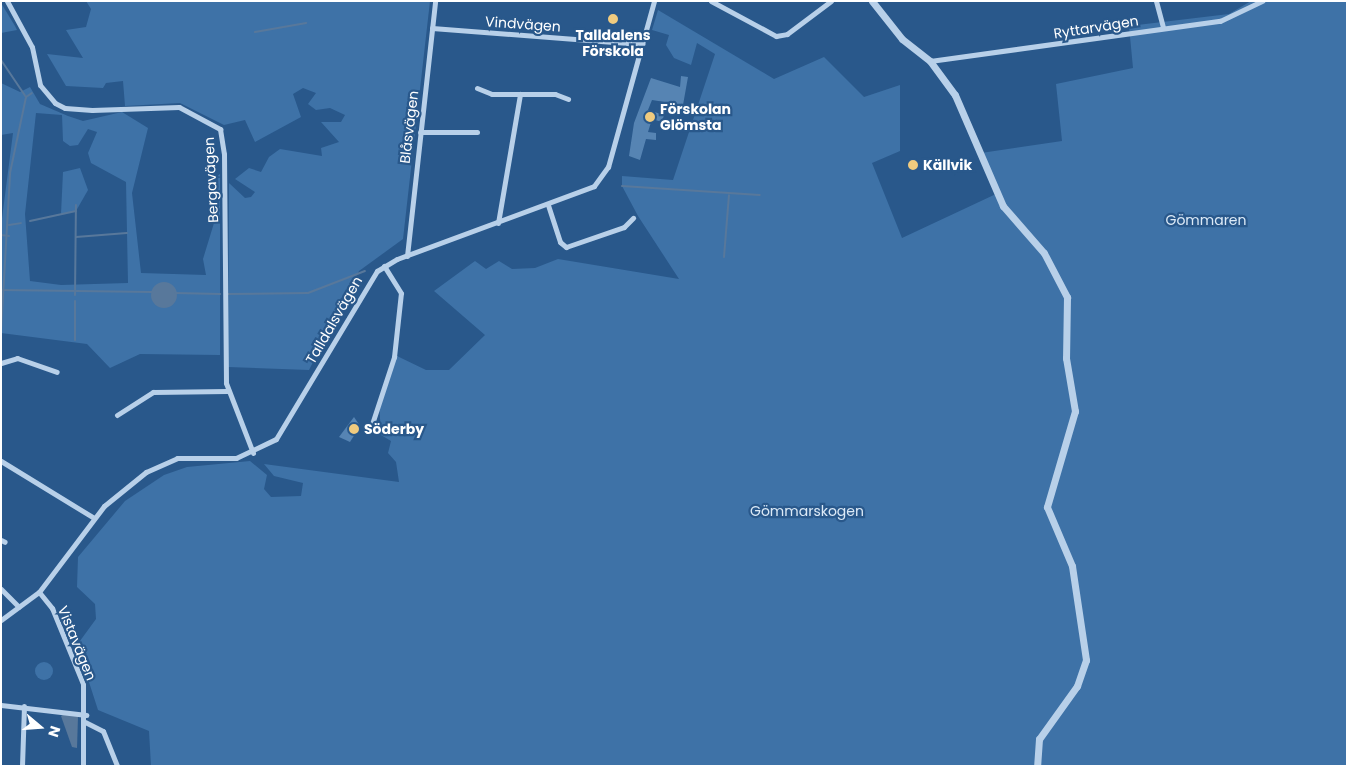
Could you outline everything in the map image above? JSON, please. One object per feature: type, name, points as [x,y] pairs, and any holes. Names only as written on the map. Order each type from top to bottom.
[{"type":"street","name":"Bergavägen","points":[[7,1],[32,47],[40,86],[55,103],[65,108],[92,110],[179,107],[220,129],[224,154],[227,391],[253,453]]},
{"type":"street","name":"Blåsvägen","points":[[407,256],[435,1]]},
{"type":"street","name":"Talldalsvägen","points":[[1,620],[39,592],[94,518],[125,486],[165,461],[229,459],[253,453],[287,426],[363,288],[384,266],[589,189],[604,174],[654,1]]},
{"type":"street","points":[[711,1],[776,36],[787,34],[831,1]]},
{"type":"street","points":[[872,1],[896,33],[930,60],[967,115],[1002,206],[1044,253],[1067,297],[1066,358],[1075,411],[1047,507],[1072,566],[1086,660],[1077,686],[1039,739],[1037,766]]},
{"type":"street","points":[[1156,1],[1163,28]]},
{"type":"street","name":"Ryttarvägen","points":[[930,60],[1228,19],[1262,1]]},
{"type":"street","name":"Vindvägen","points":[[432,28],[642,44]]},
{"type":"street","points":[[477,88],[568,99]]},
{"type":"street","points":[[498,223],[520,94]]},
{"type":"street","points":[[420,132],[477,132]]},
{"type":"street","points":[[548,205],[560,242],[566,247],[624,227],[633,218]]},
{"type":"street","points":[[372,424],[394,357],[401,293],[384,266]]},
{"type":"street","points":[[1,363],[17,358],[57,372]]},
{"type":"street","points":[[117,415],[153,392],[227,391]]},
{"type":"street","points":[[1,461],[94,518]]},
{"type":"street","points":[[1,589],[19,607]]},
{"type":"street","name":"Vistavägen","points":[[39,592],[57,619],[80,674],[86,715],[83,766]]},
{"type":"street","points":[[52,623],[57,619]]},
{"type":"street","points":[[1,705],[24,706],[86,715]]},
{"type":"street","points":[[22,766],[24,706]]},
{"type":"street","points":[[85,722],[103,730],[117,766]]},
{"type":"green space","points":[[86,1],[430,1],[403,239],[359,271],[309,370],[228,367],[229,183],[245,198],[251,197],[255,192],[235,179],[249,168],[261,172],[269,157],[280,149],[322,156],[321,148],[339,142],[321,122],[341,122],[345,115],[330,108],[316,110],[308,104],[316,93],[303,88],[293,94],[301,117],[255,142],[245,120],[224,125],[180,103],[125,106],[123,81],[106,83],[103,88],[66,86],[47,54],[83,58],[66,30],[86,27],[91,9]]},
{"type":"green space","name":"Gömmarskogen","points":[[1251,1],[1347,1],[1347,766],[151,766],[149,731],[98,710],[77,645],[96,619],[95,604],[77,587],[78,557],[125,501],[164,475],[187,467],[250,461],[267,475],[264,489],[271,497],[301,496],[303,483],[274,476],[264,464],[399,482],[396,462],[388,453],[391,441],[381,435],[379,401],[397,356],[426,370],[449,370],[485,335],[434,291],[475,261],[486,269],[499,261],[512,269],[535,268],[558,259],[679,279],[638,216],[622,186],[622,176],[673,180],[715,54],[697,43],[691,65],[674,58],[666,45],[669,35],[652,30],[658,10],[774,79],[824,57],[864,97],[900,85],[900,151],[872,163],[902,238],[996,194],[981,153],[1062,141],[1056,84],[1133,68],[1129,26],[1229,14]]},
{"type":"green space","points":[[1,3],[15,26],[17,30],[1,33]]},
{"type":"green space","points":[[1,83],[20,92],[30,87],[40,104],[83,121],[122,112],[148,128],[132,193],[141,273],[206,275],[203,259],[214,223],[215,178],[220,174],[220,355],[140,354],[110,368],[87,344],[1,333],[1,226],[13,133],[1,135]],"holes":[[[36,113],[62,115],[63,141],[70,146],[78,145],[88,129],[97,132],[88,153],[91,163],[126,182],[128,283],[61,285],[30,281],[25,214]]]},
{"type":"green space","points":[[80,168],[88,190],[76,211],[61,214],[63,172]]},
{"type":"green space","points":[[44,662],[50,665],[53,671],[50,677],[44,680],[38,677],[35,671],[38,665]]},
{"type":"shaded area","points":[[164,282],[173,286],[177,295],[173,304],[164,308],[155,304],[151,295],[155,286]]},
{"type":"shaded area","points":[[65,714],[78,716],[77,748],[72,747],[61,716]]},
{"type":"building","name":"Förskolan Glömsta","points":[[681,76],[688,77],[683,105],[652,100],[648,110],[664,115],[662,122],[652,119],[648,132],[656,133],[656,140],[646,139],[640,160],[629,156],[634,123],[651,78],[680,87]]},
{"type":"building","name":"Söderby","points":[[354,417],[360,426],[350,442],[339,437]]},
{"type":"waterway","points":[[255,32],[306,23]]},
{"type":"waterway","points":[[1,60],[26,97]]},
{"type":"waterway","points":[[1,331],[10,173],[26,97],[32,93]]},
{"type":"waterway","points":[[622,186],[760,195]]},
{"type":"waterway","points":[[724,257],[729,195]]},
{"type":"waterway","points":[[75,295],[76,205]]},
{"type":"waterway","points":[[30,221],[76,211]]},
{"type":"waterway","points":[[9,225],[21,223]]},
{"type":"waterway","points":[[76,237],[127,233]]},
{"type":"waterway","points":[[1,235],[9,236]]},
{"type":"waterway","points":[[226,294],[308,293],[365,271]]},
{"type":"waterway","points":[[1,290],[152,292]]},
{"type":"waterway","points":[[175,293],[220,294]]},
{"type":"waterway","points":[[75,301],[75,340]]},
{"type":"place","name":"Talldalens Förskola","points":[[613,19]]},
{"type":"place","name":"Förskolan Glömsta","points":[[650,117]]},
{"type":"place","name":"Källvik","points":[[913,165]]},
{"type":"place","name":"Söderby","points":[[354,429]]},
{"type":"park label","name":"Gömmaren","points":[[1206,220]]}]
